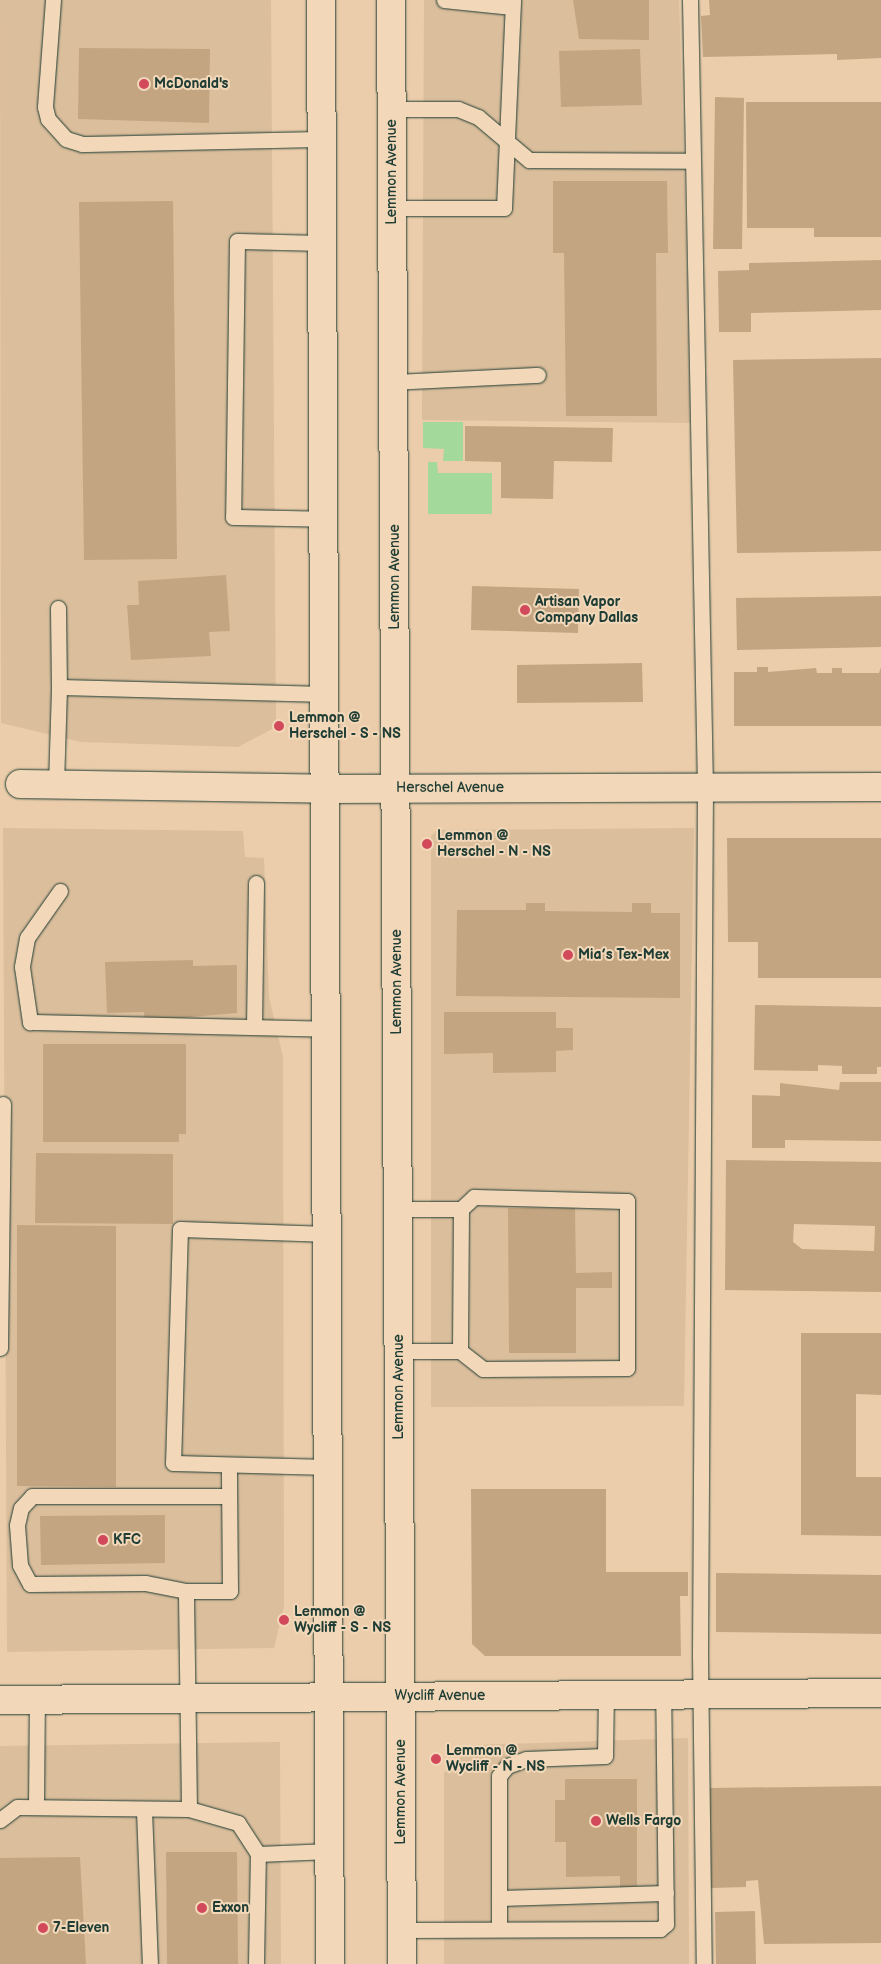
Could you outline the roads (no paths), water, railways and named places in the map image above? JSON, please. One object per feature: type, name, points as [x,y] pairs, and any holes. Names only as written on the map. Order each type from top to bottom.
[{"type":"main road","points":[[322,0],[329,1029],[330,1964]]},
{"type":"main road","name":"Lemmon Avenue","points":[[391,0],[402,1964]]},
{"type":"main road","name":"Herschel Avenue","points":[[20,784],[328,789],[881,787]]},
{"type":"main road","name":"Wycliff Avenue","points":[[0,1700],[187,1696],[881,1693]]},
{"type":"lane","points":[[53,0],[46,107],[48,119],[66,139],[82,144],[323,140]]},
{"type":"lane","points":[[392,208],[504,208],[513,4],[444,0]]},
{"type":"lane","points":[[690,0],[705,787],[702,1694],[704,1964]]},
{"type":"lane","points":[[392,109],[458,110],[478,118],[507,146],[529,160],[693,161]]},
{"type":"lane","points":[[324,243],[237,241],[233,517],[326,519]]},
{"type":"lane","points":[[394,382],[538,375]]},
{"type":"lane","points":[[56,784],[58,608]]},
{"type":"lane","points":[[58,687],[327,694]]},
{"type":"lane","points":[[254,1027],[256,883]]},
{"type":"lane","points":[[60,891],[28,938],[22,967],[30,1022],[329,1029]]},
{"type":"lane","points":[[0,1348],[3,1104]]},
{"type":"lane","points":[[400,1351],[460,1351],[482,1369],[627,1368],[628,1201],[474,1197],[462,1209],[460,1351]]},
{"type":"lane","points":[[398,1209],[462,1209]]},
{"type":"lane","points":[[329,1234],[180,1229],[173,1462],[330,1468]]},
{"type":"lane","points":[[229,1465],[230,1591],[186,1591],[145,1583],[30,1584],[20,1565],[17,1525],[22,1508],[32,1496],[229,1496]]},
{"type":"lane","points":[[186,1591],[189,1809]]},
{"type":"lane","points":[[401,1930],[660,1929],[666,1924],[663,1694]]},
{"type":"lane","points":[[499,1929],[499,1776],[507,1766],[526,1759],[605,1756],[606,1695]]},
{"type":"lane","points":[[36,1806],[37,1699]]},
{"type":"lane","points":[[0,1820],[17,1807],[36,1806],[144,1810],[189,1809],[238,1823],[258,1854],[256,1964]]},
{"type":"lane","points":[[144,1810],[150,1964]]},
{"type":"lane","points":[[258,1854],[330,1851]]},
{"type":"lane","points":[[499,1898],[666,1893]]},
{"type":"place","name":"McDonald's","points":[[144,84]]},
{"type":"place","name":"Artisan Vapor Company Dallas","points":[[525,610]]},
{"type":"place","name":"Lemmon @ Herschel - S - NS","points":[[279,726]]},
{"type":"place","name":"Lemmon @ Herschel - N - NS","points":[[427,844]]},
{"type":"place","name":"Mia’s Tex-Mex","points":[[568,955]]},
{"type":"place","name":"KFC","points":[[103,1540]]},
{"type":"place","name":"Lemmon @ Wycliff - S - NS","points":[[284,1620]]},
{"type":"place","name":"Lemmon @ Wycliff - N - NS","points":[[436,1759]]},
{"type":"place","name":"Wells Fargo","points":[[596,1821]]},
{"type":"place","name":"Exxon","points":[[202,1908]]},
{"type":"place","name":"7-Eleven","points":[[43,1928]]}]
